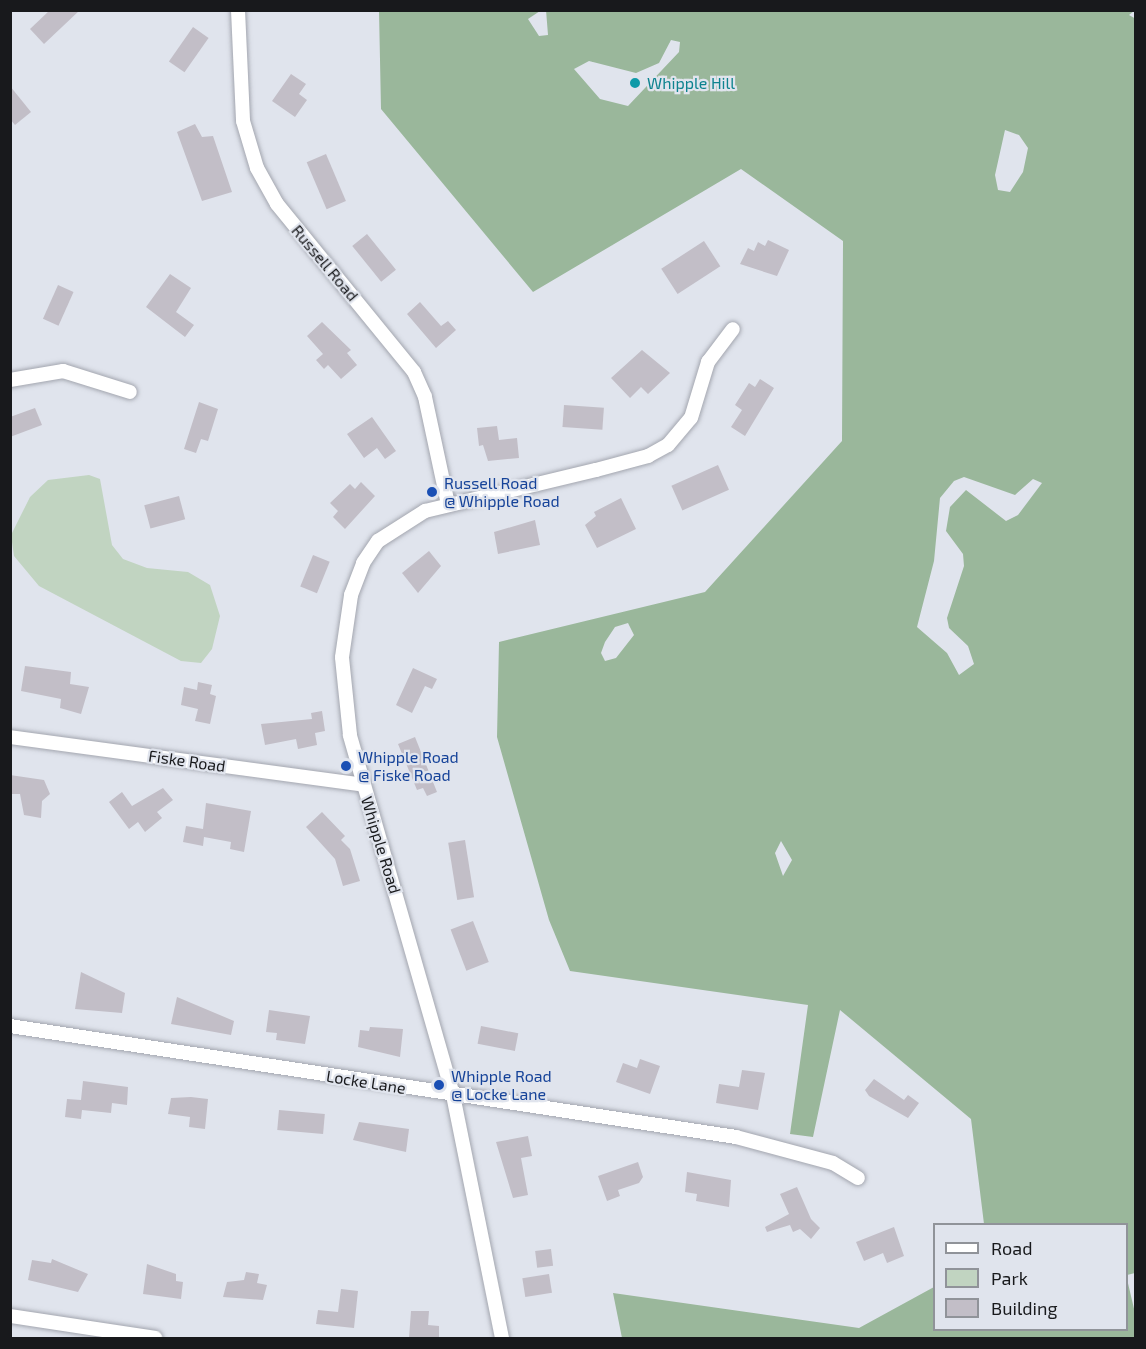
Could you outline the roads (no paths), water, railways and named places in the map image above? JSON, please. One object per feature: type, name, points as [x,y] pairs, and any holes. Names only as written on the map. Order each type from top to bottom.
[{"type":"street","name":"Russell Road","points":[[238,10],[243,121],[260,176],[280,208],[414,372],[425,397],[448,504]]},
{"type":"street","name":"Whipple Road","points":[[502,1338],[453,1095],[350,735],[342,677],[343,637],[352,589],[368,554],[384,536],[415,516],[448,504],[658,451],[687,425],[708,362],[733,329]]},
{"type":"street","points":[[10,380],[63,371],[130,392]]},
{"type":"street","name":"Fiske Road","points":[[10,737],[363,785]]},
{"type":"street","name":"Locke Lane","points":[[10,1026],[736,1137],[833,1163],[858,1178]]},
{"type":"street","points":[[10,1316],[155,1338]]},
{"type":"place","name":"Whipple Hill","points":[[635,83]]},
{"type":"place","name":"Russell Road @ Whipple Road","points":[[432,492]]},
{"type":"place","name":"Whipple Road @ Fiske Road","points":[[346,766]]},
{"type":"place","name":"Whipple Road @ Locke Lane","points":[[439,1085]]}]
